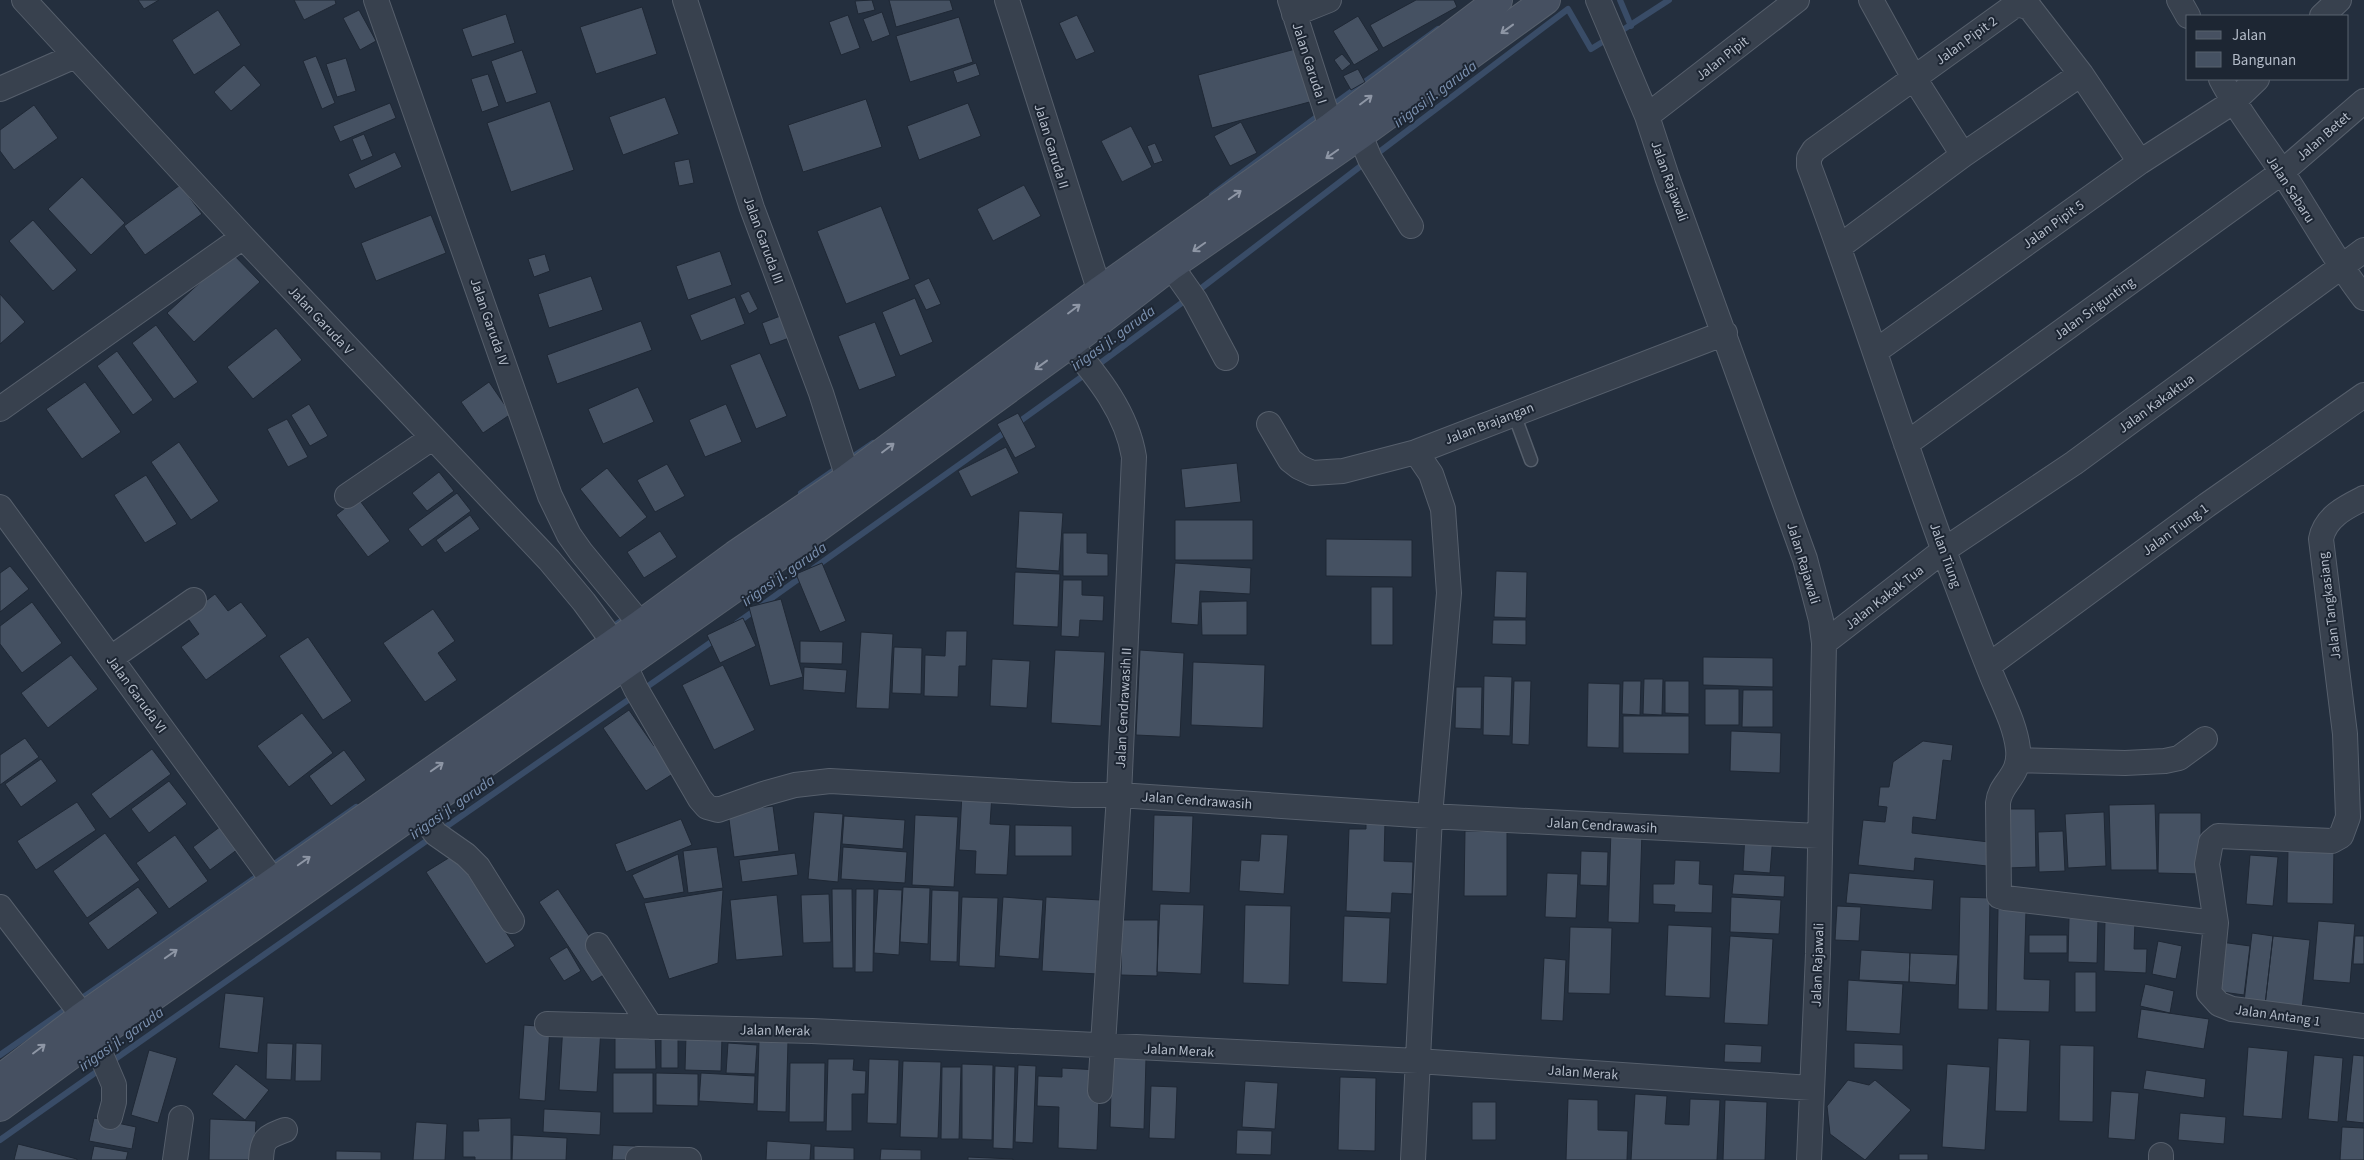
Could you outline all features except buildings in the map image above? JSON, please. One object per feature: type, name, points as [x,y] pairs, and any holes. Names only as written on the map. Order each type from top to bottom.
[{"type":"main road","points":[[743,566],[848,478],[1103,303],[1498,0]]},
{"type":"main road","points":[[281,891],[419,812],[629,674],[649,634],[743,566],[1070,344],[1103,303],[1368,154],[1546,0]]},
{"type":"main road","points":[[0,1079],[89,1027],[281,891],[629,674]]},
{"type":"main road","points":[[0,1107],[89,1027]]},
{"type":"street","name":"Jalan Garuda V","points":[[24,0],[243,237],[549,560],[584,602],[629,674]]},
{"type":"street","name":"Jalan Garuda IV","points":[[376,0],[550,496],[569,535],[581,552],[649,634]]},
{"type":"street","name":"Jalan Garuda III","points":[[685,0],[752,208],[821,393],[848,478]]},
{"type":"street","name":"Jalan Garuda II","points":[[1007,0],[1103,303]]},
{"type":"street","points":[[1292,7],[1329,0]]},
{"type":"street","name":"Jalan Rajawali","points":[[1598,0],[1614,34],[1647,116],[1667,177],[1805,559],[1819,612],[1824,643],[1818,954],[1809,1160]]},
{"type":"street","name":"Jalan Pipit","points":[[1647,116],[1797,0]]},
{"type":"street","points":[[1871,0],[1914,78],[1963,155]]},
{"type":"street","points":[[2179,0],[2187,15]]},
{"type":"street","points":[[2323,15],[2339,0]]},
{"type":"street","name":"Jalan Pipit 2","points":[[1809,166],[1809,158],[1814,150],[2014,6],[2021,4],[2030,8],[2081,74],[2140,162]]},
{"type":"street","name":"Jalan Garuda I","points":[[1292,7],[1331,127]]},
{"type":"street","points":[[0,89],[75,56]]},
{"type":"street","points":[[1840,246],[1963,155],[2081,74]]},
{"type":"street","name":"Jalan Sabaru","points":[[2222,80],[2233,102],[2282,172],[2341,268],[2364,298]]},
{"type":"street","name":"Jalan Pipit 5","points":[[1876,351],[2140,162],[2233,102],[2256,80]]},
{"type":"street","name":"Jalan Betet","points":[[2282,172],[2364,101]]},
{"type":"street","points":[[1368,154],[1411,226]]},
{"type":"street","name":"Jalan Tiung","points":[[1809,166],[1840,246],[1906,444],[1944,550],[2015,734],[2018,760]]},
{"type":"street","name":"Jalan Srigunting","points":[[1906,444],[2282,172]]},
{"type":"street","points":[[0,409],[243,237]]},
{"type":"street","name":"Jalan Kakaktua","points":[[1944,550],[2074,463],[2364,250]]},
{"type":"street","points":[[1171,266],[1192,295],[1226,358]]},
{"type":"street","name":"Jalan Brajangan","points":[[1269,424],[1290,460],[1312,473],[1325,474],[1416,452],[1724,333]]},
{"type":"street","name":"Jalan Cendrawasih II","points":[[1070,344],[1094,373],[1114,402],[1130,436],[1134,457],[1119,795],[1100,1091]]},
{"type":"street","name":"Jalan Tiung 1","points":[[1988,666],[2207,505],[2364,394]]},
{"type":"street","points":[[347,496],[432,438]]},
{"type":"street","points":[[1413,1160],[1430,816],[1449,593],[1443,509],[1431,474],[1416,452]]},
{"type":"street","name":"Jalan Tangkasiang","points":[[2216,923],[2207,864],[2211,842],[2218,836],[2332,842],[2341,836],[2348,817],[2345,734],[2321,539],[2327,522],[2347,507],[2364,498]]},
{"type":"street","name":"Jalan Garuda VI","points":[[0,507],[281,891]]},
{"type":"street","name":"Jalan Kakak Tua","points":[[1824,643],[1944,550]]},
{"type":"street","points":[[111,658],[194,600]]},
{"type":"street","name":"Jalan Cendrawasih","points":[[629,674],[700,799],[707,807],[713,810],[795,785],[830,781],[1119,795],[1430,816],[1819,836]]},
{"type":"street","points":[[2205,739],[2179,758],[2165,761],[2125,763],[2018,760],[2015,772],[1998,800],[1999,896],[2216,923]]},
{"type":"street","points":[[419,812],[440,838],[466,855],[478,867],[512,921]]},
{"type":"street","points":[[0,907],[89,1027],[109,1070],[114,1093],[110,1117]]},
{"type":"street","name":"Jalan Antang 1","points":[[2216,923],[2209,993],[2219,1004],[2232,1009],[2364,1026]]},
{"type":"street","points":[[598,945],[651,1027]]},
{"type":"street","name":"Jalan Merak","points":[[547,1024],[822,1031],[1418,1061],[1811,1088]]},
{"type":"street","points":[[175,1160],[181,1118]]},
{"type":"street","points":[[261,1160],[264,1141],[269,1136],[284,1130]]},
{"type":"street","points":[[638,1159],[688,1160]]},
{"type":"lane","points":[[1514,414],[1531,460]]},
{"type":"waterway","points":[[1620,0],[1631,26]]},
{"type":"waterway","points":[[1618,33],[1669,0]]},
{"type":"waterway","name":"irigasi jl. garuda","points":[[1374,156],[1568,9],[1591,49],[1609,38]]},
{"type":"waterway","points":[[1330,107],[1438,29]]},
{"type":"waterway","points":[[1212,195],[1322,113]]},
{"type":"waterway","name":"irigasi jl. garuda","points":[[1195,293],[1366,162]]},
{"type":"waterway","name":"irigasi jl. garuda","points":[[1095,367],[1187,299]]},
{"type":"waterway","name":"irigasi jl. garuda","points":[[1016,424],[1087,373]]},
{"type":"waterway","name":"irigasi jl. garuda","points":[[814,568],[1008,430]]},
{"type":"waterway","points":[[848,460],[873,443]]},
{"type":"waterway","points":[[801,493],[840,466]]},
{"type":"waterway","name":"irigasi jl. garuda","points":[[737,623],[804,575]]},
{"type":"waterway","points":[[610,629],[628,616]]},
{"type":"waterway","name":"irigasi jl. garuda","points":[[440,831],[717,638]]},
{"type":"waterway","points":[[270,867],[356,807]]},
{"type":"waterway","name":"irigasi jl. garuda","points":[[111,1062],[432,837]]},
{"type":"waterway","points":[[0,1055],[262,873]]},
{"type":"waterway","name":"irigasi jl. garuda","points":[[0,1140],[102,1068]]}]
